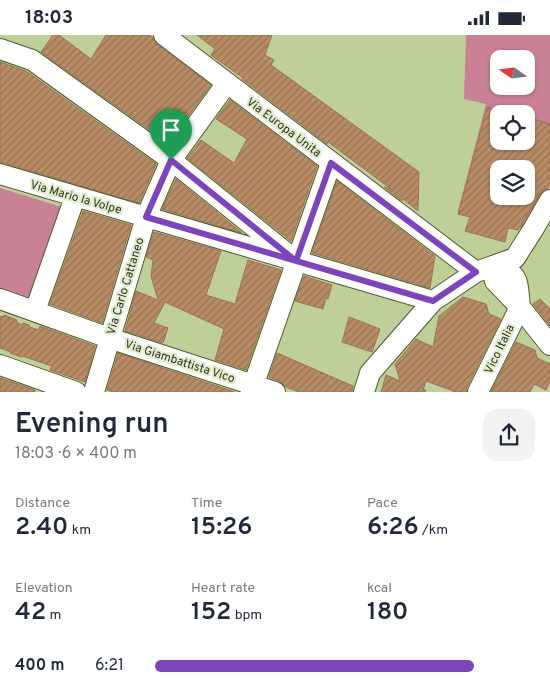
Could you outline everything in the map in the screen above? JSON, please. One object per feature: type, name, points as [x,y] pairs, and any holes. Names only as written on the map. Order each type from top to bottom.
[{"type":"street","name":"Via Europa Unita","points":[[164,35],[331,163],[483,270]]},
{"type":"street","points":[[0,49],[32,60],[171,160],[296,261]]},
{"type":"street","name":"Via Carlo Cattaneo","points":[[94,391],[146,217],[171,160],[227,83]]},
{"type":"street","points":[[252,388],[331,163]]},
{"type":"street","name":"Via Mario la Volpe","points":[[0,174],[433,301]]},
{"type":"street","points":[[36,311],[74,197]]},
{"type":"street","points":[[364,391],[370,373],[433,301],[483,270],[515,258],[550,200]]},
{"type":"street","points":[[483,270],[520,307],[550,345]]},
{"type":"street","name":"Via Giambattista Vico","points":[[0,299],[252,388],[276,391]]},
{"type":"street","name":"Vico Italia","points":[[478,391],[520,307]]},
{"type":"street","points":[[0,365],[48,387],[76,391]]},
{"type":"shaded area","points":[[466,35],[550,35],[550,176],[545,193],[524,229],[458,211],[486,104],[464,99]]},
{"type":"shaded area","points":[[0,188],[65,208],[32,302],[0,291]]},
{"type":"building","points":[[53,35],[59,35],[91,59],[106,35],[149,35],[157,44],[211,85],[168,143],[41,52]]},
{"type":"building","points":[[197,35],[272,35],[265,55],[274,60],[271,65],[419,172],[418,211],[403,199],[402,201],[384,187],[391,189],[328,142],[327,144],[211,55],[215,49]]},
{"type":"building","points":[[0,62],[26,71],[156,164],[139,203],[0,162]]},
{"type":"building","points":[[230,100],[317,166],[291,241],[187,158],[201,140],[234,163],[247,139],[216,119]]},
{"type":"building","points":[[487,107],[490,108],[490,150],[535,150],[535,120],[550,124],[550,180],[548,189],[540,194],[535,202],[535,160],[490,160],[490,205],[533,205],[518,230],[508,228],[505,242],[465,231],[470,217],[458,214]]},
{"type":"building","points":[[176,179],[242,233],[162,209]]},
{"type":"building","points":[[337,181],[435,256],[430,288],[312,253]]},
{"type":"building","points":[[83,211],[131,225],[102,323],[50,304]]},
{"type":"building","points":[[154,232],[221,251],[206,295],[235,304],[248,260],[281,270],[246,370],[215,360],[224,329],[165,302],[154,323],[168,328],[163,343],[125,331],[136,291],[158,300],[151,276],[153,260],[146,257]]},
{"type":"building","points":[[304,276],[332,285],[323,309],[295,301]]},
{"type":"building","points":[[463,297],[486,304],[489,314],[501,319],[466,392],[456,392],[426,381],[423,390],[426,390],[425,392],[381,392],[386,375],[400,381],[395,364],[416,339],[433,347],[439,316]]},
{"type":"building","points":[[540,299],[550,309],[550,326],[533,304]]},
{"type":"building","points":[[4,315],[17,320],[16,322],[22,325],[23,323],[39,330],[40,326],[95,346],[85,382],[50,370],[52,366],[21,357],[0,348],[0,316],[3,317]]},
{"type":"building","points":[[349,317],[380,329],[372,352],[342,342]]},
{"type":"building","points":[[516,342],[535,350],[537,358],[550,364],[550,381],[546,390],[534,384],[530,392],[491,392]]},
{"type":"building","points":[[118,353],[235,392],[114,392],[107,390]]},
{"type":"building","points":[[277,353],[353,386],[352,392],[299,392],[286,387],[279,381],[269,377]]},
{"type":"building","points":[[0,378],[35,390],[34,392],[0,392]]},
{"type":"route","points":[[171,160],[146,217],[296,261],[433,301],[476,272],[331,163],[296,261],[171,160]]}]
